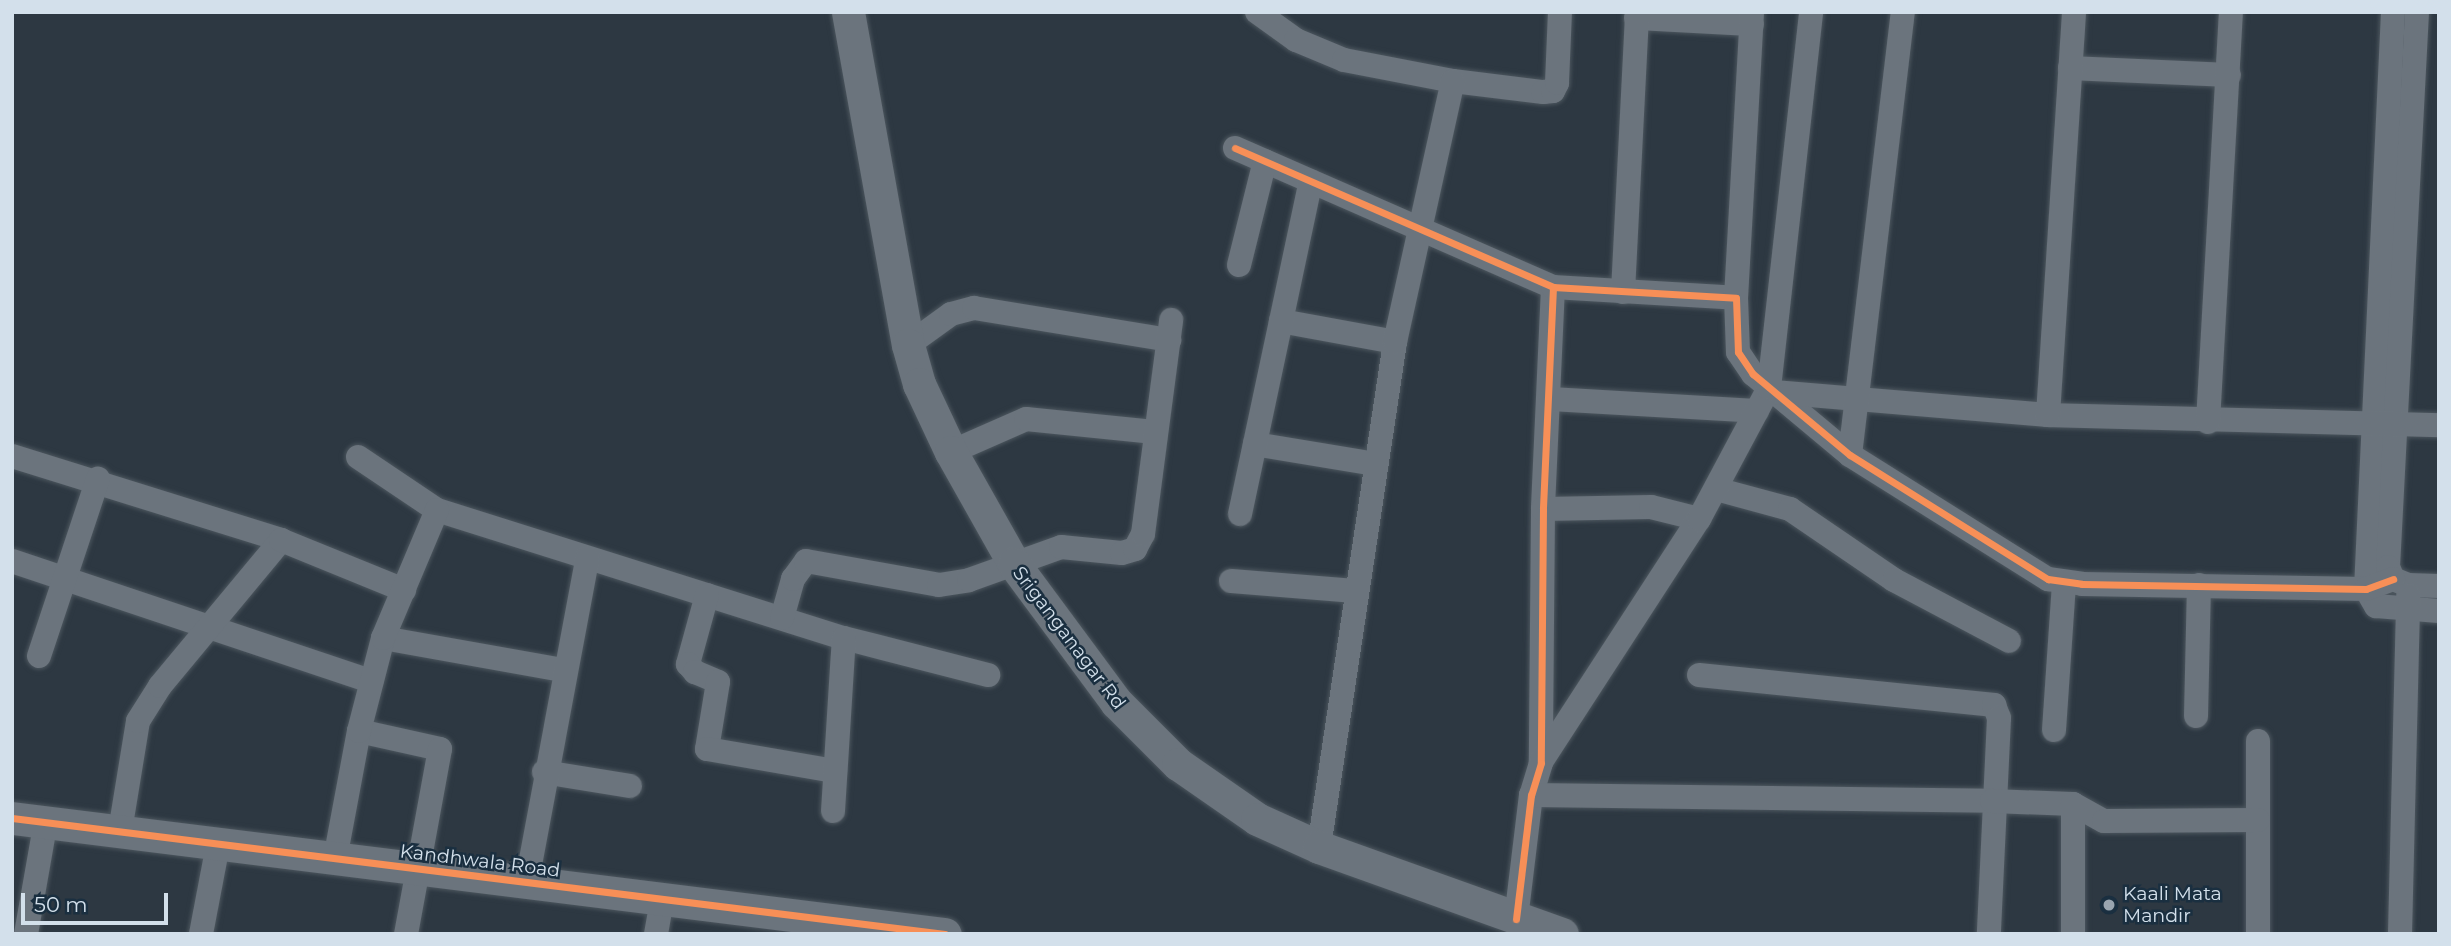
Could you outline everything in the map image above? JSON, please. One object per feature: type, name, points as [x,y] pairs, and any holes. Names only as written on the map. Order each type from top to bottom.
[{"type":"main road","name":"Sriganganagar Rd","points":[[848,12],[908,345],[919,384],[951,452],[1014,564],[1045,611],[1146,737],[1212,791],[1257,819],[1319,847],[1562,934]]},
{"type":"main road","name":"Kandhwala Road","points":[[12,818],[527,881],[852,928],[945,934]]},
{"type":"street","points":[[1257,12],[1296,40],[1344,60],[1453,81],[1553,91],[1558,75],[1559,12]]},
{"type":"street","points":[[1516,919],[1531,794],[1541,763],[1699,519],[1757,411],[1772,390],[1811,12]]},
{"type":"street","points":[[1850,455],[1903,12]]},
{"type":"street","points":[[2048,415],[2074,12]]},
{"type":"street","points":[[2208,422],[2231,12]]},
{"type":"street","points":[[2393,12],[2404,53]]},
{"type":"street","points":[[2400,934],[2403,591],[2388,558],[2387,423],[2404,53],[2417,12]]},
{"type":"street","points":[[1623,292],[1636,15],[1752,18],[1736,298],[1738,352],[1743,364],[1850,455],[2034,573],[2064,582],[2403,591],[2439,586]]},
{"type":"street","points":[[2070,68],[2229,75]]},
{"type":"street","points":[[1319,847],[1395,342],[1418,229],[1438,162],[1453,81]]},
{"type":"street","points":[[1235,148],[1553,287],[1736,298]]},
{"type":"street","points":[[1239,265],[1265,161]]},
{"type":"street","points":[[1240,514],[1311,181]]},
{"type":"street","points":[[1541,763],[1543,509],[1553,287]]},
{"type":"street","points":[[782,618],[793,579],[806,561],[939,585],[1014,564],[1061,547],[1122,553],[1135,549],[1143,534],[1154,432],[1170,330],[974,308],[951,314],[908,345]]},
{"type":"street","points":[[1281,321],[1395,342]]},
{"type":"street","points":[[1772,390],[2048,415],[2208,422],[2439,425]]},
{"type":"street","points":[[1550,399],[1757,411]]},
{"type":"street","points":[[951,452],[1026,419],[1154,432]]},
{"type":"street","points":[[2387,423],[2366,589],[2376,606],[2403,591]]},
{"type":"street","points":[[1255,444],[1376,464]]},
{"type":"street","points":[[12,456],[99,479],[281,540],[404,590]]},
{"type":"street","points":[[358,457],[437,510],[844,638],[988,675]]},
{"type":"street","points":[[40,656],[99,479]]},
{"type":"street","points":[[1716,489],[1790,509],[1894,580],[2009,641]]},
{"type":"street","points":[[1543,509],[1651,507],[1699,519]]},
{"type":"street","points":[[335,859],[359,731],[383,638],[437,510]]},
{"type":"street","points":[[120,831],[138,721],[160,686],[281,540]]},
{"type":"street","points":[[527,881],[563,670],[587,559]]},
{"type":"street","points":[[12,561],[371,681]]},
{"type":"street","points":[[1231,581],[1356,592]]},
{"type":"street","points":[[2054,730],[2064,582]]},
{"type":"street","points":[[2196,716],[2199,585]]},
{"type":"street","points":[[2403,591],[2439,611]]},
{"type":"street","points":[[707,595],[688,664],[695,672],[718,682],[708,750],[835,771]]},
{"type":"street","points":[[383,638],[563,670]]},
{"type":"street","points":[[833,811],[844,638]]},
{"type":"street","points":[[1699,675],[1994,705],[1999,718],[1992,801],[1989,934]]},
{"type":"street","points":[[359,731],[440,749],[420,870],[406,934]]},
{"type":"street","points":[[2258,741],[2258,934]]},
{"type":"street","points":[[544,772],[630,786]]},
{"type":"street","points":[[1531,794],[1992,801],[2073,804],[2104,821],[2258,820]]},
{"type":"street","points":[[2073,804],[2073,934]]},
{"type":"street","points":[[26,934],[46,821]]},
{"type":"street","points":[[201,934],[218,845]]},
{"type":"street","points":[[656,934],[662,900]]},
{"type":"cycle path","points":[[1235,148],[1553,287],[1543,509],[1541,763],[1531,795],[1516,919]]},
{"type":"cycle path","points":[[1553,287],[1736,298],[1738,352],[1753,374],[1850,455],[2048,579],[2082,584],[2366,589],[2393,579]]},
{"type":"cycle path","points":[[12,818],[945,934]]},
{"type":"place","name":"Kaali Mata Mandir","points":[[2109,905]]}]
